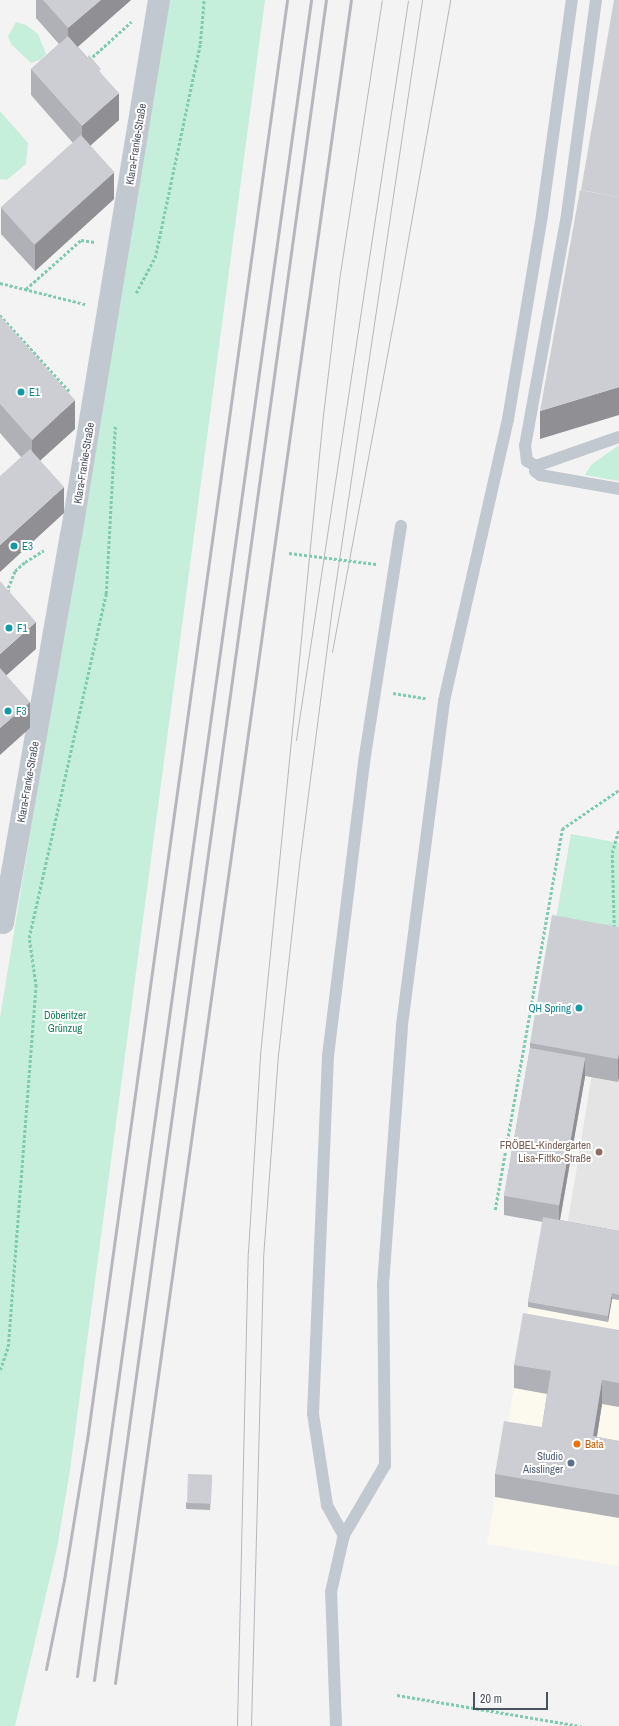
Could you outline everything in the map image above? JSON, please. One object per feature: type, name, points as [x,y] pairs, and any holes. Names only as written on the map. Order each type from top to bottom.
[{"type":"street","name":"Klara-Franke-Straße","points":[[0,922],[3,923],[72,536],[110,310],[159,0]]},
{"type":"lane","points":[[336,1726],[331,1592],[344,1536],[361,1504],[385,1465],[383,1285],[404,1009],[444,701],[508,419],[542,215],[572,0]]},
{"type":"lane","points":[[596,0],[567,215],[525,446],[527,461],[536,466],[619,437]]},
{"type":"lane","points":[[536,466],[536,471],[540,475],[619,489]]},
{"type":"lane","points":[[344,1536],[327,1505],[313,1414],[328,1056],[364,762],[401,526]]},
{"type":"path","points":[[134,298],[155,258],[200,44],[204,0]]},
{"type":"path","points":[[94,66],[88,60],[133,20]]},
{"type":"path","points":[[26,289],[81,240],[96,243]]},
{"type":"path","points":[[0,283],[110,310]]},
{"type":"path","points":[[0,315],[92,415]]},
{"type":"path","points":[[0,1370],[8,1347],[36,987],[29,938],[106,594],[116,420]]},
{"type":"path","points":[[9,595],[8,588],[15,571],[40,552],[72,536]]},
{"type":"path","points":[[495,1210],[562,829],[619,790]]},
{"type":"path","points":[[614,930],[612,853],[619,829]]},
{"type":"path","points":[[545,924],[553,926]]},
{"type":"path","points":[[397,1694],[581,1726]]},
{"type":"shaded area","name":"FRÖBEL-Kindergarten Lisa-Fittko-Straße","points":[[610,964],[619,966],[619,1236],[567,1227]]},
{"type":"shaded area","points":[[543,1222],[619,1234],[619,1566],[487,1544]]},
{"type":"green space","name":"Döberitzer Grünzug","points":[[166,0],[265,0],[70,1470],[57,1548],[15,1726],[0,1726],[0,1018]]},
{"type":"green space","points":[[16,22],[26,25],[38,34],[46,54],[40,60],[31,63],[11,44],[8,36]]},
{"type":"green space","points":[[0,111],[28,143],[26,164],[7,180],[0,179]]},
{"type":"green space","points":[[619,445],[619,481],[585,475],[591,465]]},
{"type":"green space","points":[[571,834],[619,843],[619,935],[555,924]]},
{"type":"building","points":[[43,0],[101,0],[68,28]]},
{"type":"building","points":[[614,0],[619,0],[619,197],[581,190]]},
{"type":"building","points":[[68,36],[87,58],[89,55],[101,69],[99,71],[119,93],[82,126],[31,69]]},
{"type":"building","points":[[81,135],[114,172],[34,244],[1,207]]},
{"type":"building","points":[[580,190],[619,197],[619,387],[540,411]]},
{"type":"building","points":[[0,316],[75,400],[32,440],[0,404]]},
{"type":"building","points":[[30,449],[64,487],[0,545],[0,476]]},
{"type":"building","points":[[0,581],[36,622],[0,654]]},
{"type":"building","points":[[0,668],[30,702],[0,728]]},
{"type":"building","name":"QH Spring","points":[[552,915],[619,927],[618,1059],[530,1043]]},
{"type":"building","points":[[530,1048],[585,1058],[559,1205],[504,1196]]},
{"type":"building","points":[[543,1217],[619,1231],[619,1295],[612,1293],[608,1316],[528,1302]]},
{"type":"building","points":[[523,1313],[619,1330],[619,1383],[602,1380],[593,1436],[619,1441],[619,1495],[495,1474],[504,1421],[542,1427],[551,1371],[514,1365]]},
{"type":"building","points":[[188,1474],[212,1475],[211,1504],[187,1503]]},
{"type":"tram line","points":[[237,1726],[248,1252],[260,1055],[323,415],[339,280],[382,0]]},
{"type":"tram line","points":[[296,740],[408,0]]},
{"type":"tram line","points":[[251,1726],[263,1258],[278,1055],[300,857],[331,614],[422,0]]},
{"type":"tram line","points":[[332,652],[398,296],[450,0]]},
{"type":"railway","points":[[46,1669],[64,1580],[87,1440],[287,0]]},
{"type":"railway","points":[[77,1676],[311,0]]},
{"type":"railway","points":[[94,1680],[326,0]]},
{"type":"railway","points":[[115,1683],[351,0]]},
{"type":"place","name":"E1","points":[[21,392]]},
{"type":"place","name":"E3","points":[[14,546]]},
{"type":"place","name":"F1","points":[[9,628]]},
{"type":"place","name":"F3","points":[[8,711]]},
{"type":"place","name":"QH Spring","points":[[579,1008]]},
{"type":"place","name":"FRÖBEL-Kindergarten Lisa-Fittko-Straße","points":[[599,1152]]},
{"type":"place","name":"Bata","points":[[577,1444]]},
{"type":"place","name":"Studio Aisslinger","points":[[571,1463]]}]
